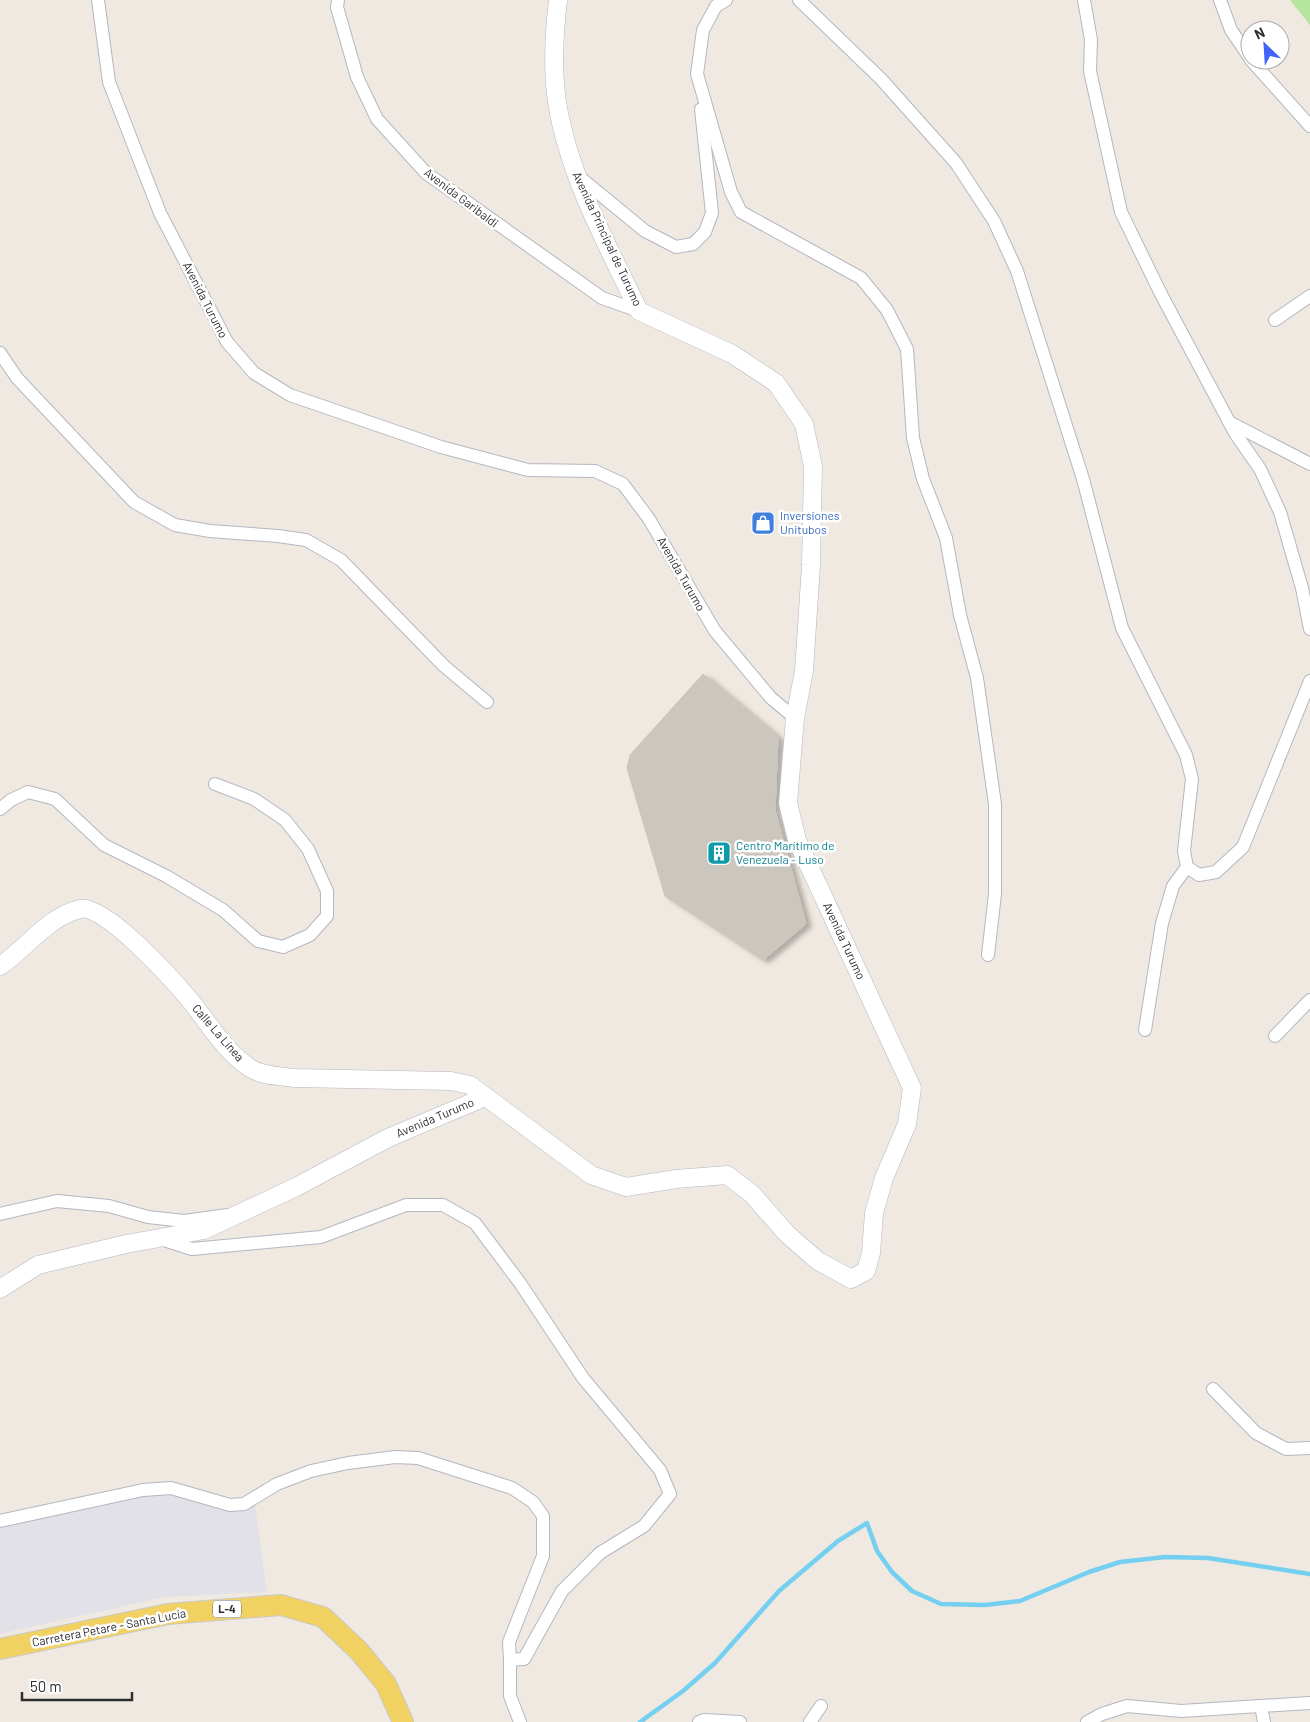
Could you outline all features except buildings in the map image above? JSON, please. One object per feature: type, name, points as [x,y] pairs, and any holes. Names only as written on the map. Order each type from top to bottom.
[{"type":"main road","name":"Carretera Petare - Santa Lucía","points":[[0,1649],[168,1614],[281,1605],[323,1617],[360,1651],[386,1684],[403,1722]]},
{"type":"street","name":"Avenida Turumo","points":[[0,1289],[38,1265],[204,1230],[245,1212],[388,1138],[485,1097],[591,1175],[626,1187],[676,1179],[726,1175],[752,1194],[787,1234],[818,1261],[851,1279],[866,1271],[871,1253],[874,1213],[884,1178],[907,1124],[912,1088],[797,840],[788,803],[795,718],[771,698],[715,631],[650,519],[623,484],[595,471],[528,470],[441,447],[290,395],[254,373],[227,342],[160,213],[109,82],[98,0]]},
{"type":"street","name":"Avenida Garibaldi","points":[[338,0],[337,7],[357,77],[377,119],[426,173],[602,298],[639,311]]},
{"type":"street","name":"Avenida Principal de Turumo","points":[[558,0],[553,42],[557,102],[576,175],[639,311],[732,354],[776,383],[804,424],[813,466],[811,565],[804,672],[795,718]]},
{"type":"street","points":[[576,175],[645,230],[676,246],[693,244],[705,232],[712,214],[697,74],[702,30],[716,6],[726,0]]},
{"type":"street","points":[[800,0],[881,79],[956,163],[994,221],[1017,271],[1083,479],[1122,628],[1186,755],[1192,779],[1184,851],[1188,867],[1199,875],[1216,872],[1243,847],[1310,681]]},
{"type":"street","points":[[1084,0],[1091,40],[1090,71],[1121,212],[1161,294],[1229,422],[1260,469],[1280,512],[1302,588],[1310,629]]},
{"type":"street","points":[[1220,0],[1231,30],[1240,43]]},
{"type":"street","points":[[1261,70],[1310,126]]},
{"type":"street","points":[[697,74],[731,192],[742,212],[763,226],[861,278],[887,310],[906,349],[913,438],[923,479],[946,538],[960,615],[977,678],[995,804],[995,894],[988,955]]},
{"type":"street","points":[[1275,320],[1310,296]]},
{"type":"street","points":[[0,353],[17,378],[134,502],[175,525],[210,531],[306,540],[341,560],[444,666],[486,702]]},
{"type":"street","points":[[1229,422],[1310,464]]},
{"type":"street","points":[[0,809],[11,800],[28,792],[55,799],[104,844],[166,876],[223,910],[258,941],[283,947],[310,934],[327,916],[327,891],[308,849],[285,820],[254,799],[215,784]]},
{"type":"street","points":[[1145,1030],[1162,923],[1173,886],[1188,867]]},
{"type":"street","name":"Calle La Línea","points":[[0,966],[62,915],[82,908],[101,914],[121,928],[188,997],[233,1054],[251,1069],[270,1075],[294,1078],[451,1082],[470,1085],[485,1097]]},
{"type":"street","points":[[1275,1036],[1310,1000]]},
{"type":"street","points":[[0,1214],[58,1201],[109,1206],[148,1217],[184,1220],[245,1212]]},
{"type":"street","points":[[159,1238],[192,1249],[322,1237],[406,1206],[443,1205],[474,1223],[520,1283],[583,1378],[660,1470],[670,1494],[644,1526],[600,1552],[562,1591],[524,1659],[510,1660]]},
{"type":"street","points":[[1213,1389],[1256,1432],[1286,1449],[1310,1448]]},
{"type":"street","points":[[0,1521],[143,1490],[162,1488],[171,1488],[230,1505],[244,1504],[277,1484],[311,1472],[348,1463],[395,1457],[418,1458],[512,1488],[534,1502],[543,1516],[543,1556],[509,1642],[510,1696],[520,1722]]},
{"type":"street","points":[[1087,1722],[1102,1714],[1128,1706],[1181,1711],[1310,1703]]},
{"type":"street","points":[[810,1722],[821,1706]]},
{"type":"street","points":[[1261,1706],[1264,1722]]},
{"type":"street","points":[[699,1722],[704,1720],[740,1722]]},
{"type":"shaded area","points":[[157,1488],[206,1500],[254,1497],[267,1592],[165,1597],[0,1634],[0,1523]]},
{"type":"green space","points":[[1290,0],[1310,0],[1310,25]]},
{"type":"waterway","points":[[640,1722],[683,1691],[715,1663],[779,1591],[838,1541],[867,1523],[877,1551],[892,1572],[912,1591],[941,1604],[985,1605],[1020,1601],[1089,1572],[1120,1562],[1165,1557],[1208,1558],[1310,1574]]},
{"type":"place","name":"Inversiones Unitubos","points":[[763,523]]},
{"type":"place","name":"Centro Marítimo de Venezuela - Luso","points":[[719,853]]}]
